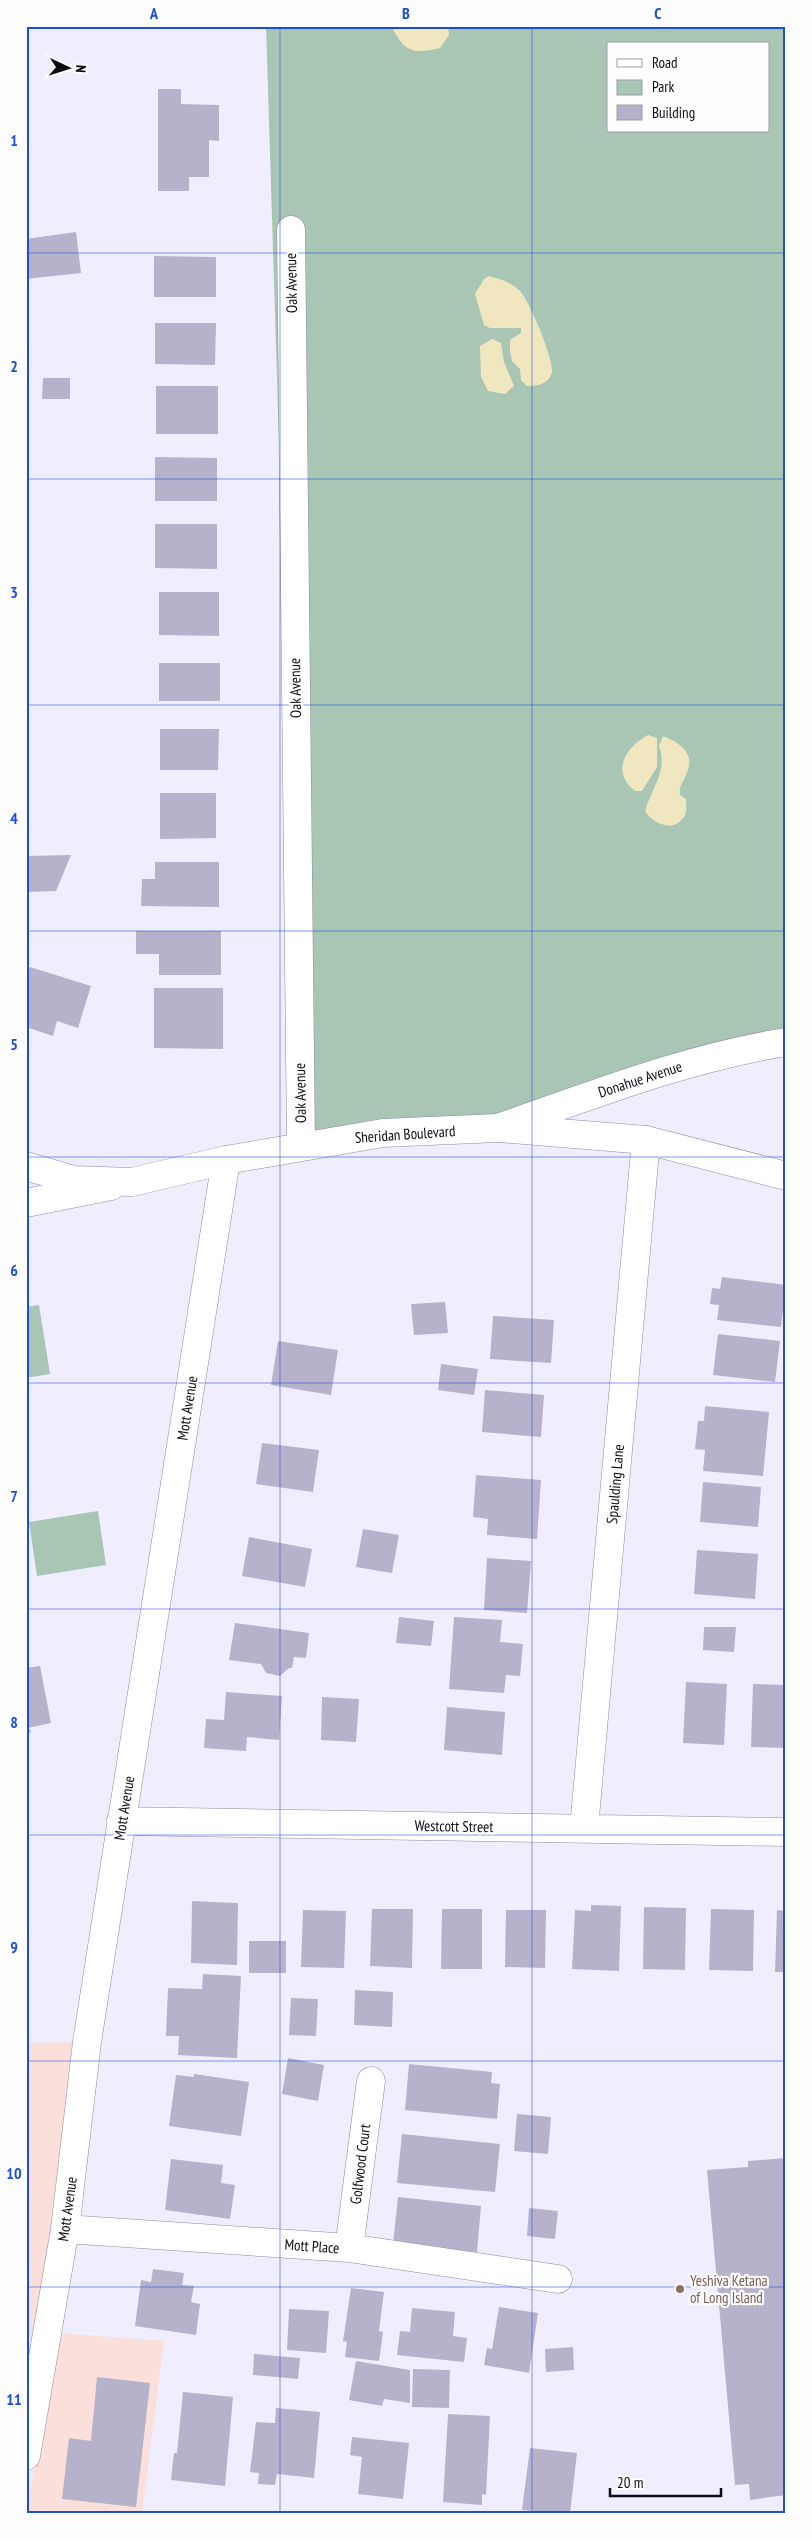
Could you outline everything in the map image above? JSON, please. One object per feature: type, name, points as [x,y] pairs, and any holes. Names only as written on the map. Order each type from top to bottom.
[{"type":"street","name":"Oak Avenue","points":[[291,230],[300,1146]]},
{"type":"street","name":"Donahue Avenue","points":[[498,1128],[656,1073],[739,1050],[786,1042]]},
{"type":"street","name":"Sheridan Boulevard","points":[[26,1166],[73,1180],[132,1182],[226,1160],[383,1133],[498,1128],[646,1140],[786,1176]]},
{"type":"street","name":"Spaulding Lane","points":[[584,1828],[646,1140]]},
{"type":"street","name":"Mott Avenue","points":[[26,2456],[65,2229],[87,2042],[226,1160]]},
{"type":"street","points":[[26,1204],[132,1182]]},
{"type":"street","name":"Westcott Street","points":[[122,1821],[786,1832]]},
{"type":"street","name":"Golfwood Court","points":[[349,2248],[371,2080]]},
{"type":"street","name":"Mott Place","points":[[65,2229],[349,2248],[558,2278]]},
{"type":"shaded area","points":[[87,2042],[26,2427],[26,2043]]},
{"type":"shaded area","points":[[59,2333],[164,2341],[142,2514],[26,2514]]},
{"type":"green space","points":[[266,26],[786,26],[786,1047],[498,1128],[301,1146]]},
{"type":"green space","points":[[39,1305],[50,1374],[26,1378],[26,1307]]},
{"type":"green space","points":[[98,1511],[106,1565],[37,1576],[29,1522]]},
{"type":"sand","points":[[448,26],[449,35],[440,48],[423,51],[411,50],[406,47],[392,27]]},
{"type":"sand","points":[[489,276],[505,281],[517,288],[529,306],[540,330],[552,365],[551,376],[546,382],[535,386],[527,386],[521,380],[520,369],[512,361],[510,340],[521,333],[521,328],[490,328],[484,325],[475,294],[484,279]]},
{"type":"sand","points":[[492,339],[501,343],[504,362],[514,386],[505,394],[488,391],[481,377],[480,346]]},
{"type":"sand","points":[[648,735],[657,738],[657,767],[642,791],[635,791],[623,776],[622,768],[624,760],[633,746]]},
{"type":"sand","points":[[663,736],[686,751],[689,762],[680,789],[680,795],[686,799],[686,813],[681,821],[670,826],[653,820],[645,811],[658,779],[662,763],[659,746]]},
{"type":"building","points":[[158,89],[181,89],[181,104],[219,105],[219,141],[209,140],[209,177],[189,177],[189,191],[158,191]]},
{"type":"building","points":[[76,232],[81,273],[26,279],[26,239]]},
{"type":"building","points":[[154,256],[216,257],[216,297],[154,297]]},
{"type":"building","points":[[155,323],[216,323],[215,365],[155,364]]},
{"type":"building","points":[[43,378],[70,378],[70,399],[42,399]]},
{"type":"building","points":[[156,386],[218,386],[218,434],[156,434]]},
{"type":"building","points":[[155,457],[217,458],[217,501],[155,501]]},
{"type":"building","points":[[155,524],[217,524],[217,569],[155,568]]},
{"type":"building","points":[[159,592],[219,592],[219,636],[159,635]]},
{"type":"building","points":[[159,663],[220,663],[220,701],[159,701]]},
{"type":"building","points":[[160,729],[219,729],[218,770],[160,770]]},
{"type":"building","points":[[160,793],[216,793],[216,838],[160,839]]},
{"type":"building","points":[[71,855],[56,891],[26,892],[26,856]]},
{"type":"building","points":[[155,862],[219,862],[219,907],[141,906],[142,879],[155,879]]},
{"type":"building","points":[[136,931],[221,931],[221,975],[159,975],[159,954],[136,954]]},
{"type":"building","points":[[30,967],[91,986],[78,1028],[57,1021],[53,1036],[26,1027],[26,979]]},
{"type":"building","points":[[154,988],[223,988],[223,1049],[154,1048]]},
{"type":"building","points":[[722,1277],[786,1285],[781,1327],[717,1320],[719,1305],[710,1304],[712,1288],[720,1289]]},
{"type":"building","points":[[445,1302],[448,1333],[414,1335],[411,1304]]},
{"type":"building","points":[[493,1316],[554,1320],[551,1363],[490,1359]]},
{"type":"building","points":[[718,1334],[780,1341],[775,1382],[713,1375]]},
{"type":"building","points":[[278,1341],[338,1350],[331,1395],[271,1385]]},
{"type":"building","points":[[441,1364],[478,1369],[474,1395],[438,1390]]},
{"type":"building","points":[[485,1390],[544,1395],[541,1437],[482,1432]]},
{"type":"building","points":[[705,1406],[769,1412],[763,1476],[703,1471],[705,1450],[695,1449],[698,1421],[704,1421]]},
{"type":"building","points":[[262,1443],[319,1450],[313,1492],[256,1484]]},
{"type":"building","points":[[476,1475],[541,1480],[537,1539],[487,1535],[488,1519],[473,1517]]},
{"type":"building","points":[[703,1482],[761,1487],[758,1527],[700,1522]]},
{"type":"building","points":[[363,1529],[399,1535],[392,1573],[356,1567]]},
{"type":"building","points":[[249,1537],[312,1549],[305,1587],[242,1576]]},
{"type":"building","points":[[697,1550],[758,1554],[755,1599],[694,1594]]},
{"type":"building","points":[[487,1558],[531,1561],[527,1613],[484,1610]]},
{"type":"building","points":[[399,1617],[434,1621],[431,1646],[396,1643]]},
{"type":"building","points":[[454,1617],[502,1620],[500,1642],[523,1644],[520,1676],[506,1675],[504,1693],[449,1689]]},
{"type":"building","points":[[235,1623],[309,1633],[306,1658],[294,1657],[292,1668],[289,1668],[280,1676],[266,1673],[261,1664],[229,1660]]},
{"type":"building","points":[[704,1627],[736,1627],[734,1652],[703,1650]]},
{"type":"building","points":[[40,1666],[51,1723],[28,1728],[32,1732],[26,1733],[26,1668]]},
{"type":"building","points":[[686,1682],[727,1684],[724,1745],[683,1743]]},
{"type":"building","points":[[753,1684],[786,1685],[786,1748],[751,1747]]},
{"type":"building","points":[[226,1692],[282,1696],[279,1740],[247,1737],[246,1751],[204,1748],[206,1719],[224,1720]]},
{"type":"building","points":[[322,1697],[359,1699],[356,1742],[321,1740]]},
{"type":"building","points":[[447,1707],[505,1712],[502,1755],[444,1750]]},
{"type":"building","points":[[192,1901],[238,1903],[237,1965],[191,1963]]},
{"type":"building","points":[[591,1905],[621,1906],[619,1971],[572,1969],[575,1910],[591,1911]]},
{"type":"building","points":[[644,1907],[686,1908],[685,1970],[643,1969]]},
{"type":"building","points":[[372,1909],[413,1909],[412,1968],[370,1966]]},
{"type":"building","points":[[442,1909],[482,1909],[482,1969],[441,1969]]},
{"type":"building","points":[[711,1909],[754,1910],[753,1971],[709,1970]]},
{"type":"building","points":[[303,1910],[346,1911],[344,1968],[301,1967]]},
{"type":"building","points":[[506,1910],[546,1910],[545,1968],[505,1967]]},
{"type":"building","points":[[777,1910],[786,1911],[786,1972],[775,1972]]},
{"type":"building","points":[[249,1941],[286,1941],[286,1973],[249,1973]]},
{"type":"building","points":[[203,1974],[241,1976],[237,2058],[178,2055],[179,2036],[166,2036],[168,1988],[202,1989]]},
{"type":"building","points":[[355,1990],[393,1992],[392,2027],[354,2025]]},
{"type":"building","points":[[291,1998],[318,1999],[316,2036],[289,2035]]},
{"type":"building","points":[[288,2058],[324,2065],[318,2101],[282,2094]]},
{"type":"building","points":[[409,2064],[492,2072],[491,2083],[500,2084],[497,2119],[405,2110]]},
{"type":"building","points":[[194,2074],[249,2082],[241,2136],[169,2126],[176,2075],[194,2077]]},
{"type":"building","points":[[517,2114],[551,2117],[548,2154],[514,2151]]},
{"type":"building","points":[[402,2134],[500,2144],[495,2192],[397,2183]]},
{"type":"building","points":[[786,2158],[786,2495],[750,2500],[749,2484],[735,2485],[707,2170],[748,2167],[748,2161]]},
{"type":"building","points":[[171,2159],[223,2165],[221,2183],[235,2185],[230,2219],[165,2210]]},
{"type":"building","points":[[398,2197],[481,2206],[477,2252],[393,2244]]},
{"type":"building","points":[[529,2208],[558,2211],[555,2239],[527,2236]]},
{"type":"building","points":[[153,2269],[184,2273],[182,2285],[194,2286],[191,2302],[200,2304],[196,2335],[135,2326],[141,2280],[151,2282]]},
{"type":"building","points":[[351,2288],[384,2292],[379,2331],[383,2332],[379,2361],[345,2357],[347,2342],[343,2341]]},
{"type":"building","points":[[499,2307],[538,2313],[529,2373],[484,2365],[487,2348],[492,2349]]},
{"type":"building","points":[[412,2308],[455,2312],[453,2336],[467,2338],[464,2362],[397,2355],[400,2331],[410,2332]]},
{"type":"building","points":[[289,2309],[329,2311],[326,2353],[287,2350]]},
{"type":"building","points":[[573,2347],[574,2370],[546,2372],[545,2349]]},
{"type":"building","points":[[254,2354],[300,2358],[298,2379],[253,2375]]},
{"type":"building","points":[[356,2361],[410,2370],[410,2403],[384,2399],[382,2406],[349,2400]]},
{"type":"building","points":[[413,2369],[450,2370],[449,2408],[412,2407]]},
{"type":"building","points":[[97,2377],[150,2383],[136,2507],[62,2499],[69,2438],[91,2441]]},
{"type":"building","points":[[183,2392],[233,2397],[225,2486],[171,2480],[174,2453],[177,2453]]},
{"type":"building","points":[[276,2408],[320,2412],[314,2478],[277,2474],[275,2485],[258,2484],[259,2473],[250,2472],[256,2422],[275,2423]]},
{"type":"building","points":[[448,2414],[490,2416],[486,2495],[482,2494],[482,2505],[443,2502]]},
{"type":"building","points":[[352,2437],[409,2443],[403,2499],[358,2494],[362,2457],[350,2455]]},
{"type":"building","points":[[530,2448],[577,2453],[570,2514],[522,2510]]},
{"type":"place","name":"Yeshiva Ketana of Long Island","points":[[680,2289]]}]
